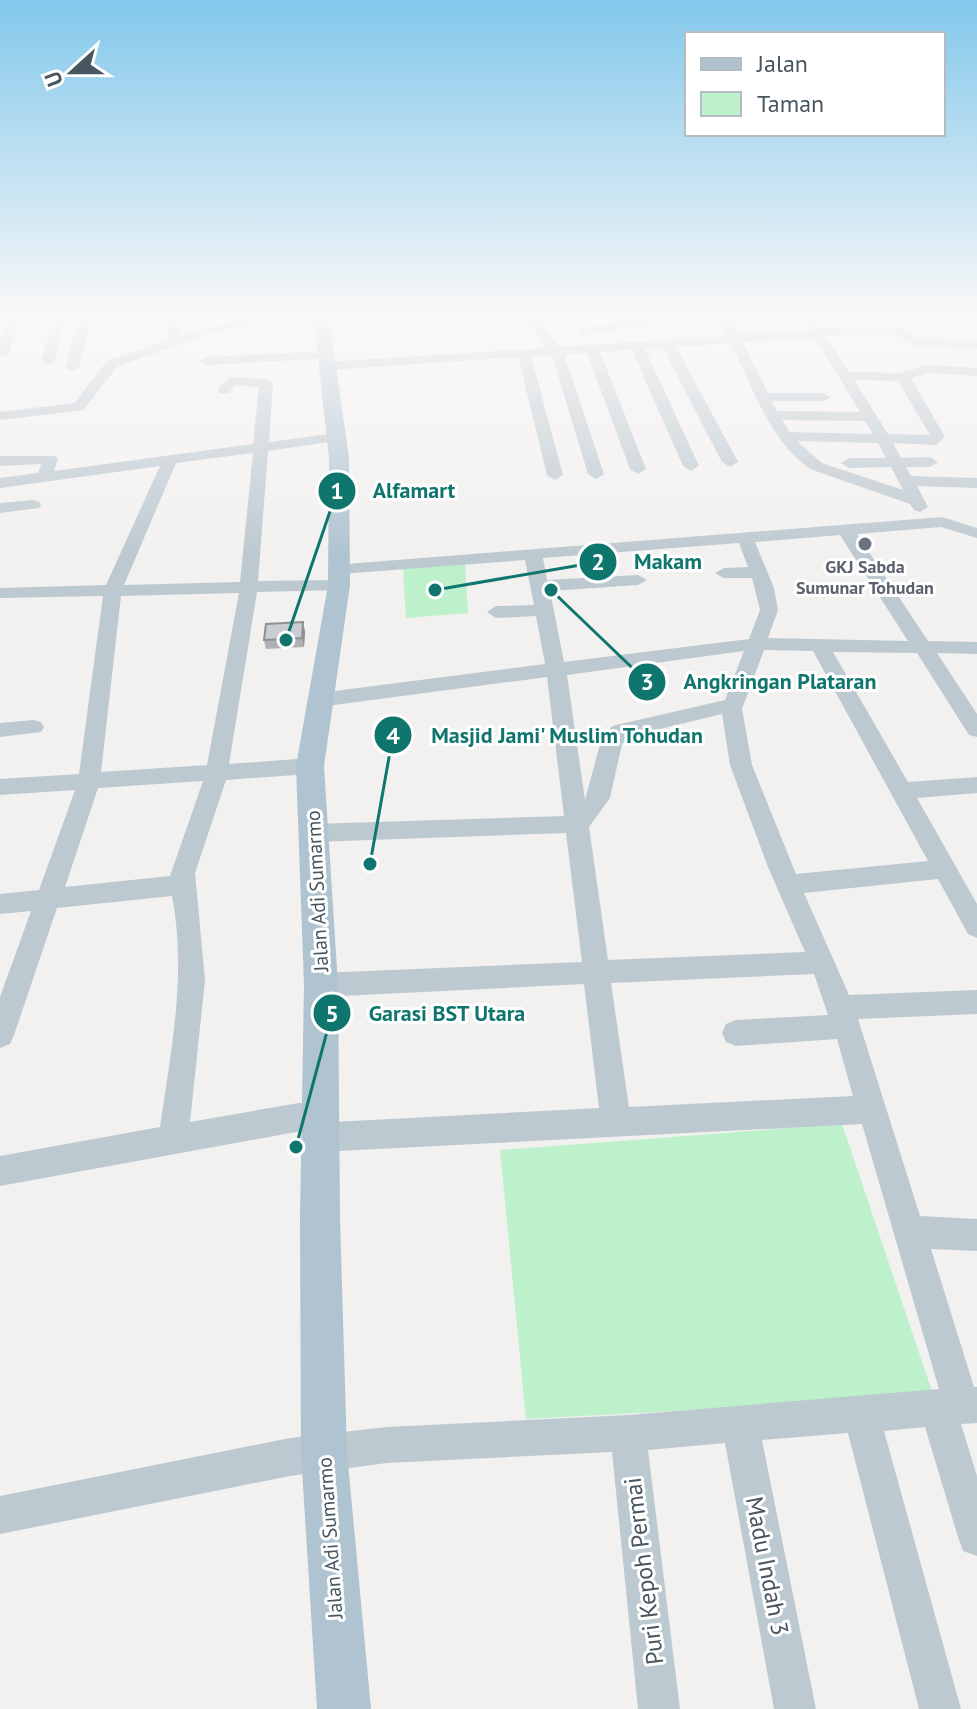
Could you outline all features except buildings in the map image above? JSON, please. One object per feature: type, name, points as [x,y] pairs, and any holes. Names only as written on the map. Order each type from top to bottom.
[{"type":"main road","name":"Jalan Adi Sumarmo","points":[[334,396],[339,458],[339,577],[310,766],[321,985],[324,1453],[344,1709]]},
{"type":"street","points":[[0,416],[78,407],[87,396]]},
{"type":"street","points":[[173,1140],[192,971],[193,931],[182,885],[183,873],[216,775],[249,587],[265,396]]},
{"type":"street","points":[[534,396],[555,475]]},
{"type":"street","points":[[571,396],[596,474]]},
{"type":"street","points":[[613,396],[638,469]]},
{"type":"street","points":[[659,396],[691,466]]},
{"type":"street","points":[[695,396],[730,462]]},
{"type":"street","points":[[857,396],[921,510]]},
{"type":"street","points":[[784,436],[932,441],[938,438],[914,396]]},
{"type":"street","points":[[824,397],[766,397],[784,436],[816,466],[921,510],[942,522],[977,533]]},
{"type":"street","points":[[774,415],[870,417]]},
{"type":"street","points":[[1,486],[45,475],[336,437]]},
{"type":"street","points":[[0,461],[50,459],[45,475]]},
{"type":"street","points":[[0,1035],[45,900],[89,783],[113,589],[170,460]]},
{"type":"street","points":[[849,463],[930,462]]},
{"type":"street","points":[[906,481],[977,484]]},
{"type":"street","points":[[0,508],[33,505]]},
{"type":"street","points":[[0,593],[249,587],[533,554],[845,529],[921,510]]},
{"type":"street","points":[[845,529],[977,730]]},
{"type":"street","points":[[745,537],[769,610],[733,705],[741,765],[788,885],[823,962],[873,1109],[958,1405],[977,1537]]},
{"type":"street","points":[[533,554],[556,669],[616,1124]]},
{"type":"street","points":[[724,573],[758,572]]},
{"type":"street","points":[[539,586],[638,580]]},
{"type":"street","points":[[496,612],[544,610]]},
{"type":"street","points":[[319,700],[754,644],[977,648]]},
{"type":"street","points":[[819,644],[977,927]]},
{"type":"street","points":[[314,833],[577,824],[590,812],[600,794],[613,738],[620,731],[733,705]]},
{"type":"street","points":[[0,730],[33,727]]},
{"type":"street","points":[[0,787],[216,775],[310,766]]},
{"type":"street","points":[[902,791],[977,785]]},
{"type":"street","points":[[788,885],[945,869]]},
{"type":"street","points":[[0,904],[182,885]]},
{"type":"street","points":[[321,985],[823,962]]},
{"type":"street","points":[[736,1033],[977,1002]]},
{"type":"street","points":[[0,1171],[173,1140],[320,1125],[616,1124],[873,1109]]},
{"type":"street","points":[[910,1232],[977,1235]]},
{"type":"street","points":[[0,1515],[324,1453],[387,1445],[628,1433],[958,1405]]},
{"type":"street","points":[[861,1413],[940,1709]]},
{"type":"street","name":"Madu Indah 3","points":[[740,1424],[795,1709]]},
{"type":"street","name":"Puri Kepoh Permai","points":[[628,1433],[659,1709]]},
{"type":"green space","points":[[465,563],[468,613],[406,618],[403,568]]},
{"type":"green space","points":[[842,1124],[934,1397],[526,1419],[500,1150]]},
{"type":"place","name":"GKJ Sabda Sumunar Tohudan","points":[[865,544]]},
{"type":"place","name":"Makam","points":[[435,590]]},
{"type":"place","name":"Angkringan Plataran","points":[[551,590]]},
{"type":"place","name":"Alfamart","points":[[286,640]]},
{"type":"place","name":"Masjid Jami' Muslim Tohudan","points":[[370,864]]},
{"type":"place","name":"Garasi BST Utara","points":[[296,1147]]}]
